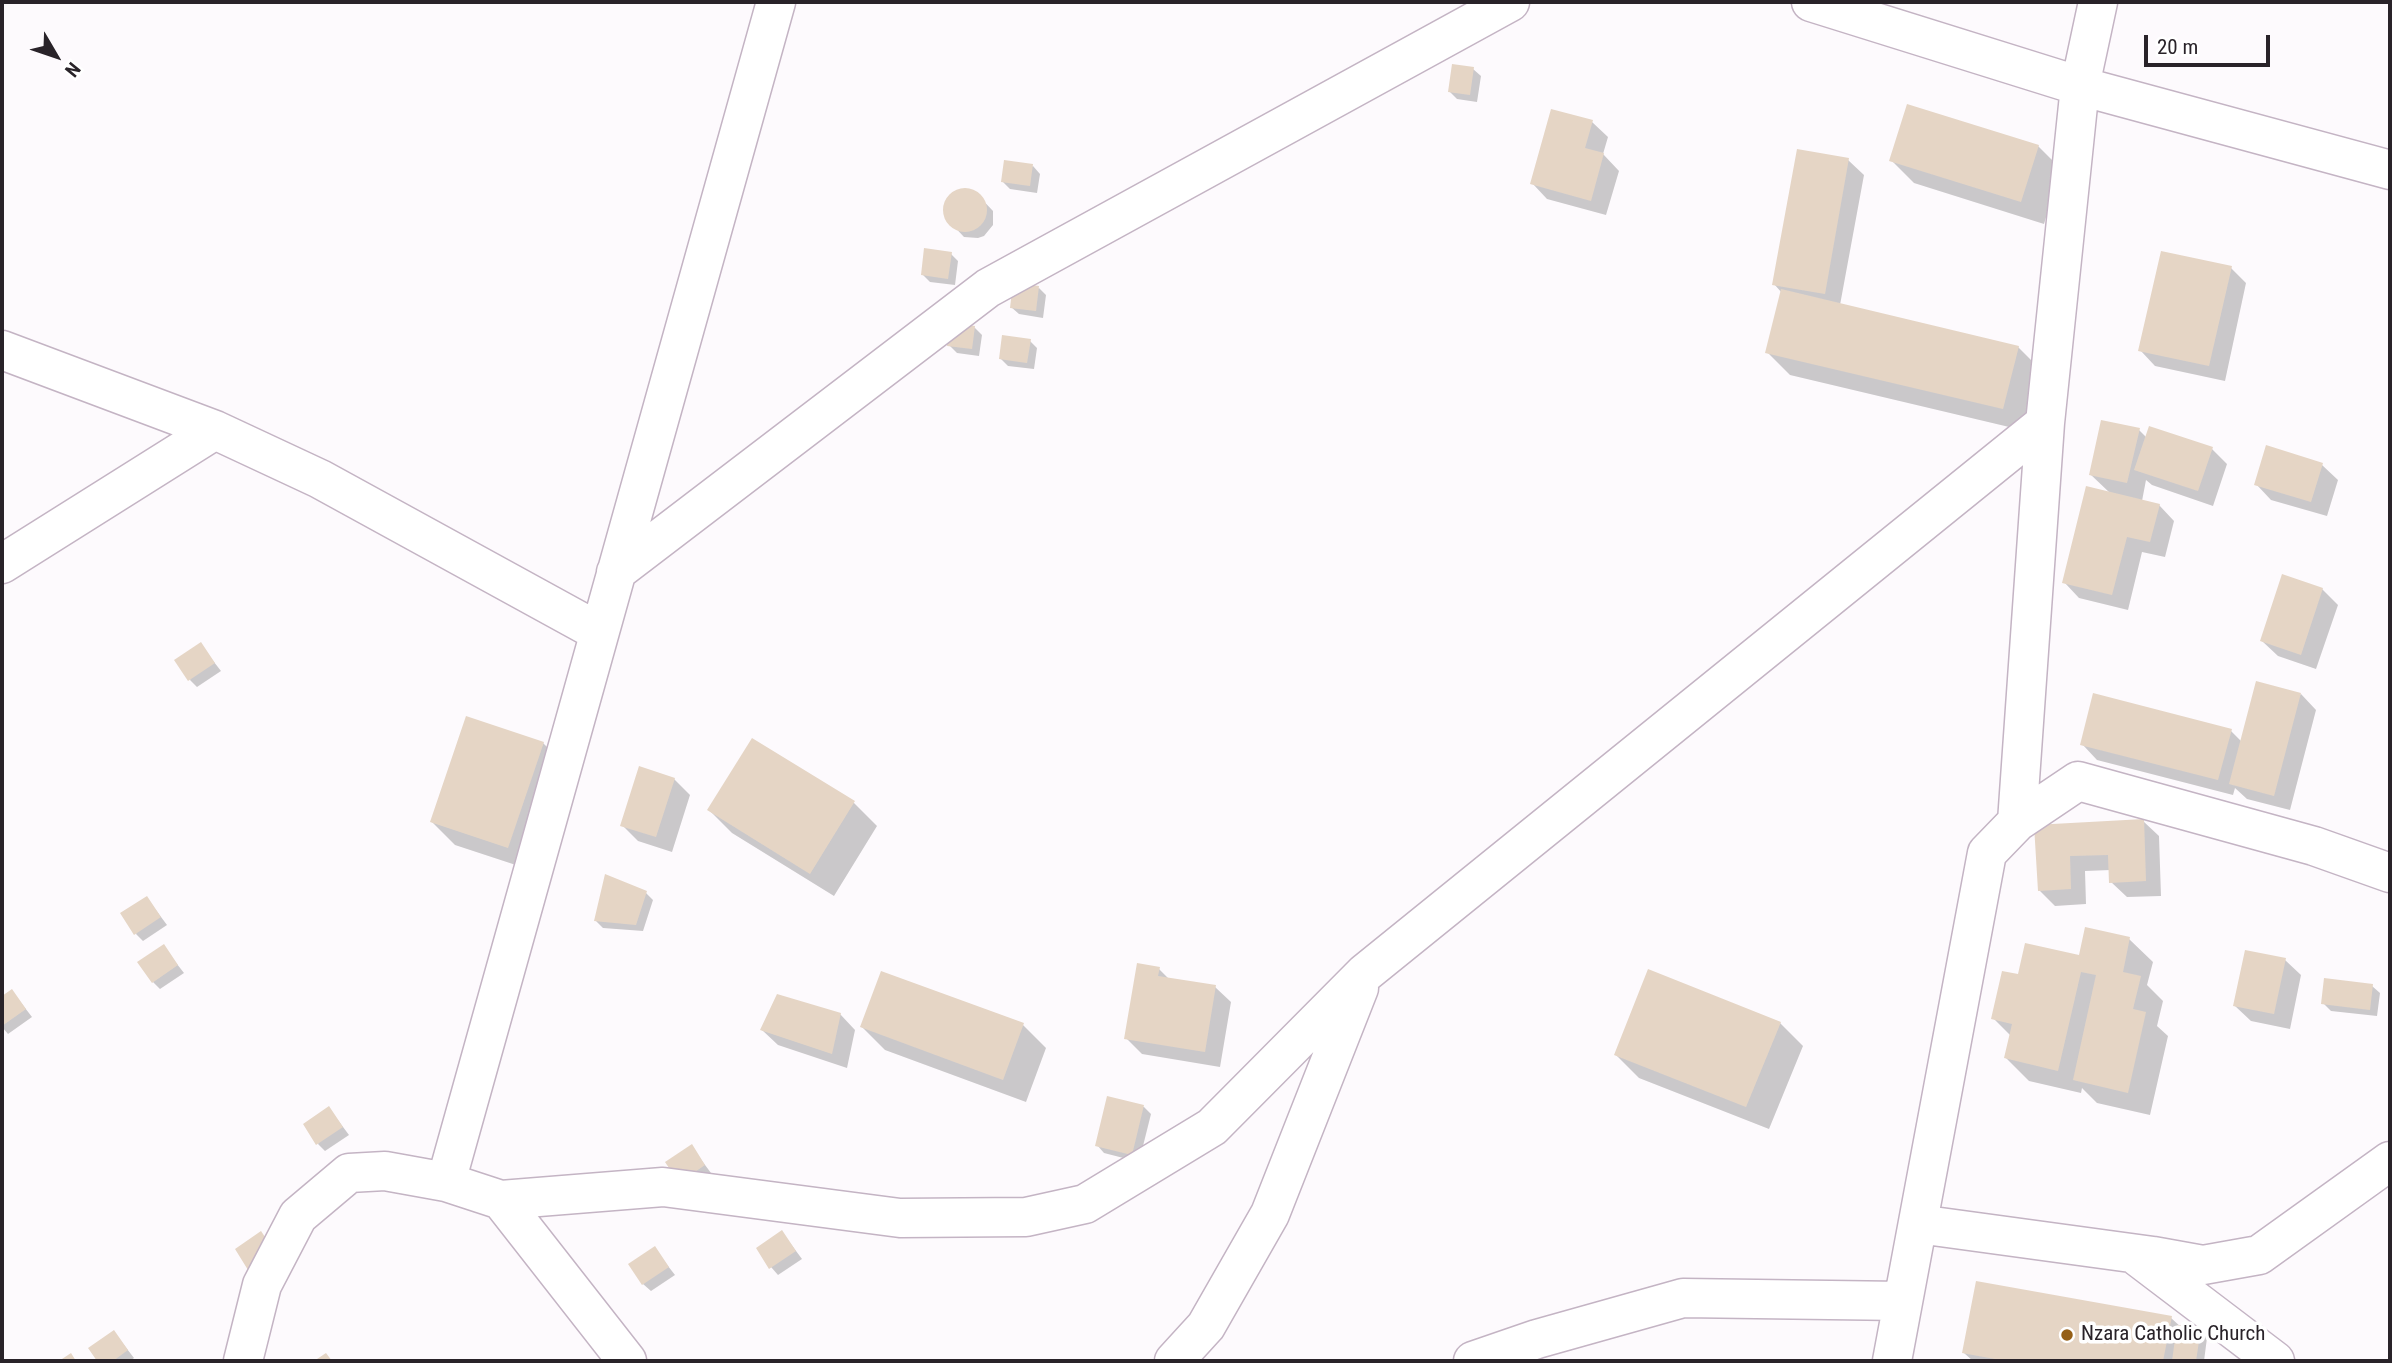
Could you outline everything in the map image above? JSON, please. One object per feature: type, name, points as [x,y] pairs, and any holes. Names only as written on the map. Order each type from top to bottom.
[{"type":"street","points":[[446,1182],[776,2]]},
{"type":"street","points":[[616,572],[988,288],[1510,2]]},
{"type":"street","points":[[1811,2],[2080,86],[2390,170]]},
{"type":"street","points":[[2017,822],[2045,423],[2080,86],[2098,2]]},
{"type":"street","points":[[2,350],[215,430],[320,479],[599,632]]},
{"type":"street","points":[[243,1361],[262,1285],[299,1216],[349,1173],[385,1171],[446,1182],[500,1200],[663,1187],[900,1217],[1026,1217],[1085,1204],[1212,1127],[1365,974],[2045,423]]},
{"type":"street","points":[[2,564],[215,430]]},
{"type":"street","points":[[1892,1361],[1987,853],[2017,822],[2078,781],[2314,846],[2390,873]]},
{"type":"street","points":[[1174,1361],[1206,1326],[1270,1214],[1365,974]]},
{"type":"street","points":[[1918,1224],[2203,1265],[2259,1255],[2390,1161]]},
{"type":"street","points":[[500,1200],[626,1361]]},
{"type":"street","points":[[2133,1254],[2275,1361]]},
{"type":"street","points":[[1473,1361],[1537,1339],[1683,1298],[1903,1301]]},
{"type":"building","points":[[1452,64],[1474,67],[1470,95],[1448,92]]},
{"type":"building","points":[[1907,104],[2039,145],[2021,202],[1889,161]]},
{"type":"building","points":[[1551,109],[1593,120],[1585,148],[1604,153],[1591,201],[1530,184]]},
{"type":"building","points":[[1797,149],[1849,158],[1825,294],[1772,285]]},
{"type":"building","points":[[1004,160],[1033,164],[1030,186],[1001,182]]},
{"type":"building","points":[[965,188],[980,195],[987,210],[980,225],[965,232],[950,225],[943,210],[950,195]]},
{"type":"building","points":[[924,248],[952,252],[948,279],[921,275]]},
{"type":"building","points":[[2161,251],[2232,266],[2209,366],[2138,351]]},
{"type":"building","points":[[1013,282],[1039,286],[1036,311],[1010,308]]},
{"type":"building","points":[[1781,289],[2019,346],[2003,409],[1765,353]]},
{"type":"building","points":[[950,322],[975,326],[972,349],[947,346]]},
{"type":"building","points":[[1002,335],[1031,339],[1027,363],[999,359]]},
{"type":"building","points":[[2101,420],[2140,428],[2127,483],[2089,475]]},
{"type":"building","points":[[2149,426],[2213,447],[2198,491],[2134,470]]},
{"type":"building","points":[[2266,445],[2323,463],[2311,502],[2254,485]]},
{"type":"building","points":[[2086,486],[2160,504],[2150,542],[2127,537],[2112,595],[2062,583]]},
{"type":"building","points":[[2282,574],[2323,588],[2301,655],[2260,641]]},
{"type":"building","points":[[201,642],[215,663],[188,681],[174,660]]},
{"type":"building","points":[[2256,681],[2301,693],[2274,796],[2229,784]]},
{"type":"building","points":[[2093,693],[2232,729],[2218,780],[2080,745]]},
{"type":"building","points":[[466,716],[544,742],[508,848],[430,822]]},
{"type":"building","points":[[752,738],[855,801],[810,874],[707,810]]},
{"type":"building","points":[[639,766],[675,778],[656,837],[620,826]]},
{"type":"building","points":[[2144,819],[2146,881],[2109,883],[2108,855],[2070,856],[2071,889],[2038,891],[2034,825]]},
{"type":"building","points":[[605,874],[647,891],[636,925],[594,921]]},
{"type":"building","points":[[147,896],[161,917],[134,935],[120,913]]},
{"type":"building","points":[[2085,927],[2130,937],[2123,972],[2141,976],[2133,1009],[2146,1012],[2128,1093],[2073,1080],[2096,975],[2081,972],[2058,1071],[2004,1058],[2012,1024],[1991,1019],[2002,971],[2018,974],[2025,943],[2079,955]]},
{"type":"building","points":[[164,944],[178,965],[152,983],[137,962]]},
{"type":"building","points":[[2245,950],[2286,958],[2274,1014],[2233,1006]]},
{"type":"building","points":[[1137,963],[1160,967],[1158,976],[1216,985],[1205,1052],[1124,1039]]},
{"type":"building","points":[[1648,969],[1781,1022],[1746,1107],[1614,1055]]},
{"type":"building","points":[[881,971],[1024,1023],[1003,1080],[860,1027]]},
{"type":"building","points":[[2324,978],[2373,984],[2370,1010],[2321,1004]]},
{"type":"building","points":[[12,989],[26,1009],[2,1026],[2,996]]},
{"type":"building","points":[[777,994],[841,1013],[832,1054],[760,1030]]},
{"type":"building","points":[[1107,1096],[1144,1105],[1132,1155],[1095,1146]]},
{"type":"building","points":[[329,1106],[343,1127],[316,1145],[303,1124]]},
{"type":"building","points":[[692,1144],[705,1165],[679,1183],[665,1162]]},
{"type":"building","points":[[782,1230],[796,1251],[769,1269],[756,1248]]},
{"type":"building","points":[[261,1231],[275,1252],[248,1270],[235,1249]]},
{"type":"building","points":[[655,1246],[669,1267],[642,1285],[628,1264]]},
{"type":"building","name":"Nzara Catholic Church","points":[[1976,1281],[2172,1316],[2163,1361],[2006,1361],[1962,1353]]},
{"type":"building","points":[[2177,1325],[2201,1328],[2196,1361],[2172,1361]]},
{"type":"building","points":[[114,1330],[128,1350],[113,1361],[97,1361],[88,1348]]},
{"type":"building","points":[[71,1353],[76,1361],[59,1361]]},
{"type":"building","points":[[326,1353],[332,1361],[314,1361]]},
{"type":"place","name":"Nzara Catholic Church","points":[[2067,1335]]}]
